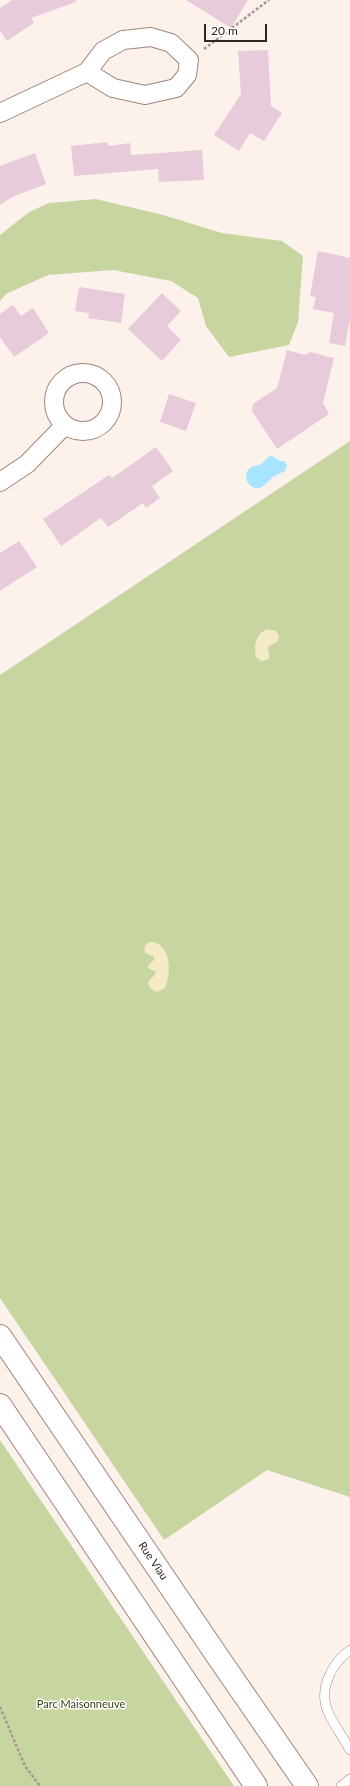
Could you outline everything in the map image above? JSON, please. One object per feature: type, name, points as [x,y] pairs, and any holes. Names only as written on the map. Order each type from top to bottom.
[{"type":"main road","name":"Rue Viau","points":[[0,1336],[307,1786]]},
{"type":"main road","points":[[0,1405],[256,1786]]},
{"type":"street","points":[[0,113],[87,72],[103,51],[123,40],[151,37],[171,43],[189,60],[187,75],[176,88],[145,95],[113,88],[87,72]]},
{"type":"street","points":[[0,482],[27,464],[65,425]]},
{"type":"lane","points":[[350,1650],[340,1657],[333,1668],[325,1690],[327,1711],[350,1750]]},
{"type":"lane","points":[[341,1786],[350,1779]]},
{"type":"path","points":[[189,60],[269,0]]},
{"type":"path","points":[[0,1708],[25,1766],[40,1786]]},
{"type":"green space","points":[[96,199],[163,215],[222,233],[282,241],[303,256],[298,322],[289,345],[229,357],[206,326],[198,298],[171,281],[113,270],[48,275],[6,294],[0,301],[0,235],[29,212],[49,203]]},
{"type":"green space","points":[[350,441],[350,1497],[267,1470],[164,1540],[0,1298],[0,675]]},
{"type":"green space","name":"Parc Maisonneuve","points":[[0,1440],[234,1786],[0,1786]]},
{"type":"sand","points":[[267,629],[276,631],[279,636],[278,641],[268,647],[268,660],[261,661],[256,657],[255,644],[260,634]]},
{"type":"sand","points":[[150,942],[157,943],[162,947],[166,953],[169,967],[169,975],[165,988],[157,992],[151,989],[148,984],[149,980],[156,972],[148,968],[148,965],[154,960],[154,957],[145,953],[145,946]]},
{"type":"water","points":[[271,455],[280,461],[284,461],[287,465],[285,471],[273,477],[261,488],[251,486],[246,478],[249,469],[261,464]]},
{"type":"building","points":[[12,0],[76,0],[76,2],[31,18],[34,23],[7,41],[0,31],[0,8]]},
{"type":"building","points":[[186,0],[248,0],[231,28]]},
{"type":"building","points":[[268,50],[271,106],[282,113],[264,141],[250,133],[239,151],[214,135],[241,94],[238,51]]},
{"type":"building","points":[[107,142],[108,146],[130,143],[131,155],[202,150],[204,180],[159,182],[158,169],[74,176],[71,146]]},
{"type":"building","points":[[35,153],[46,184],[12,197],[0,205],[0,166]]},
{"type":"building","points":[[318,251],[350,258],[350,318],[345,346],[329,343],[334,313],[313,309],[316,297],[310,296]]},
{"type":"building","points":[[79,287],[125,294],[121,323],[88,318],[89,313],[75,311]]},
{"type":"building","points":[[162,293],[181,311],[167,326],[181,340],[162,361],[128,329]]},
{"type":"building","points":[[13,305],[21,316],[33,308],[49,333],[14,357],[0,337],[0,314]]},
{"type":"building","points":[[287,350],[305,355],[310,352],[334,358],[323,403],[329,414],[277,449],[252,411],[253,404],[277,388]]},
{"type":"building","points":[[169,394],[196,403],[186,431],[160,422]]},
{"type":"building","points":[[156,447],[173,471],[152,486],[160,498],[146,508],[143,503],[108,527],[101,518],[61,546],[43,519],[109,475],[112,478]]},
{"type":"building","points":[[19,541],[37,567],[0,591],[0,553]]}]
